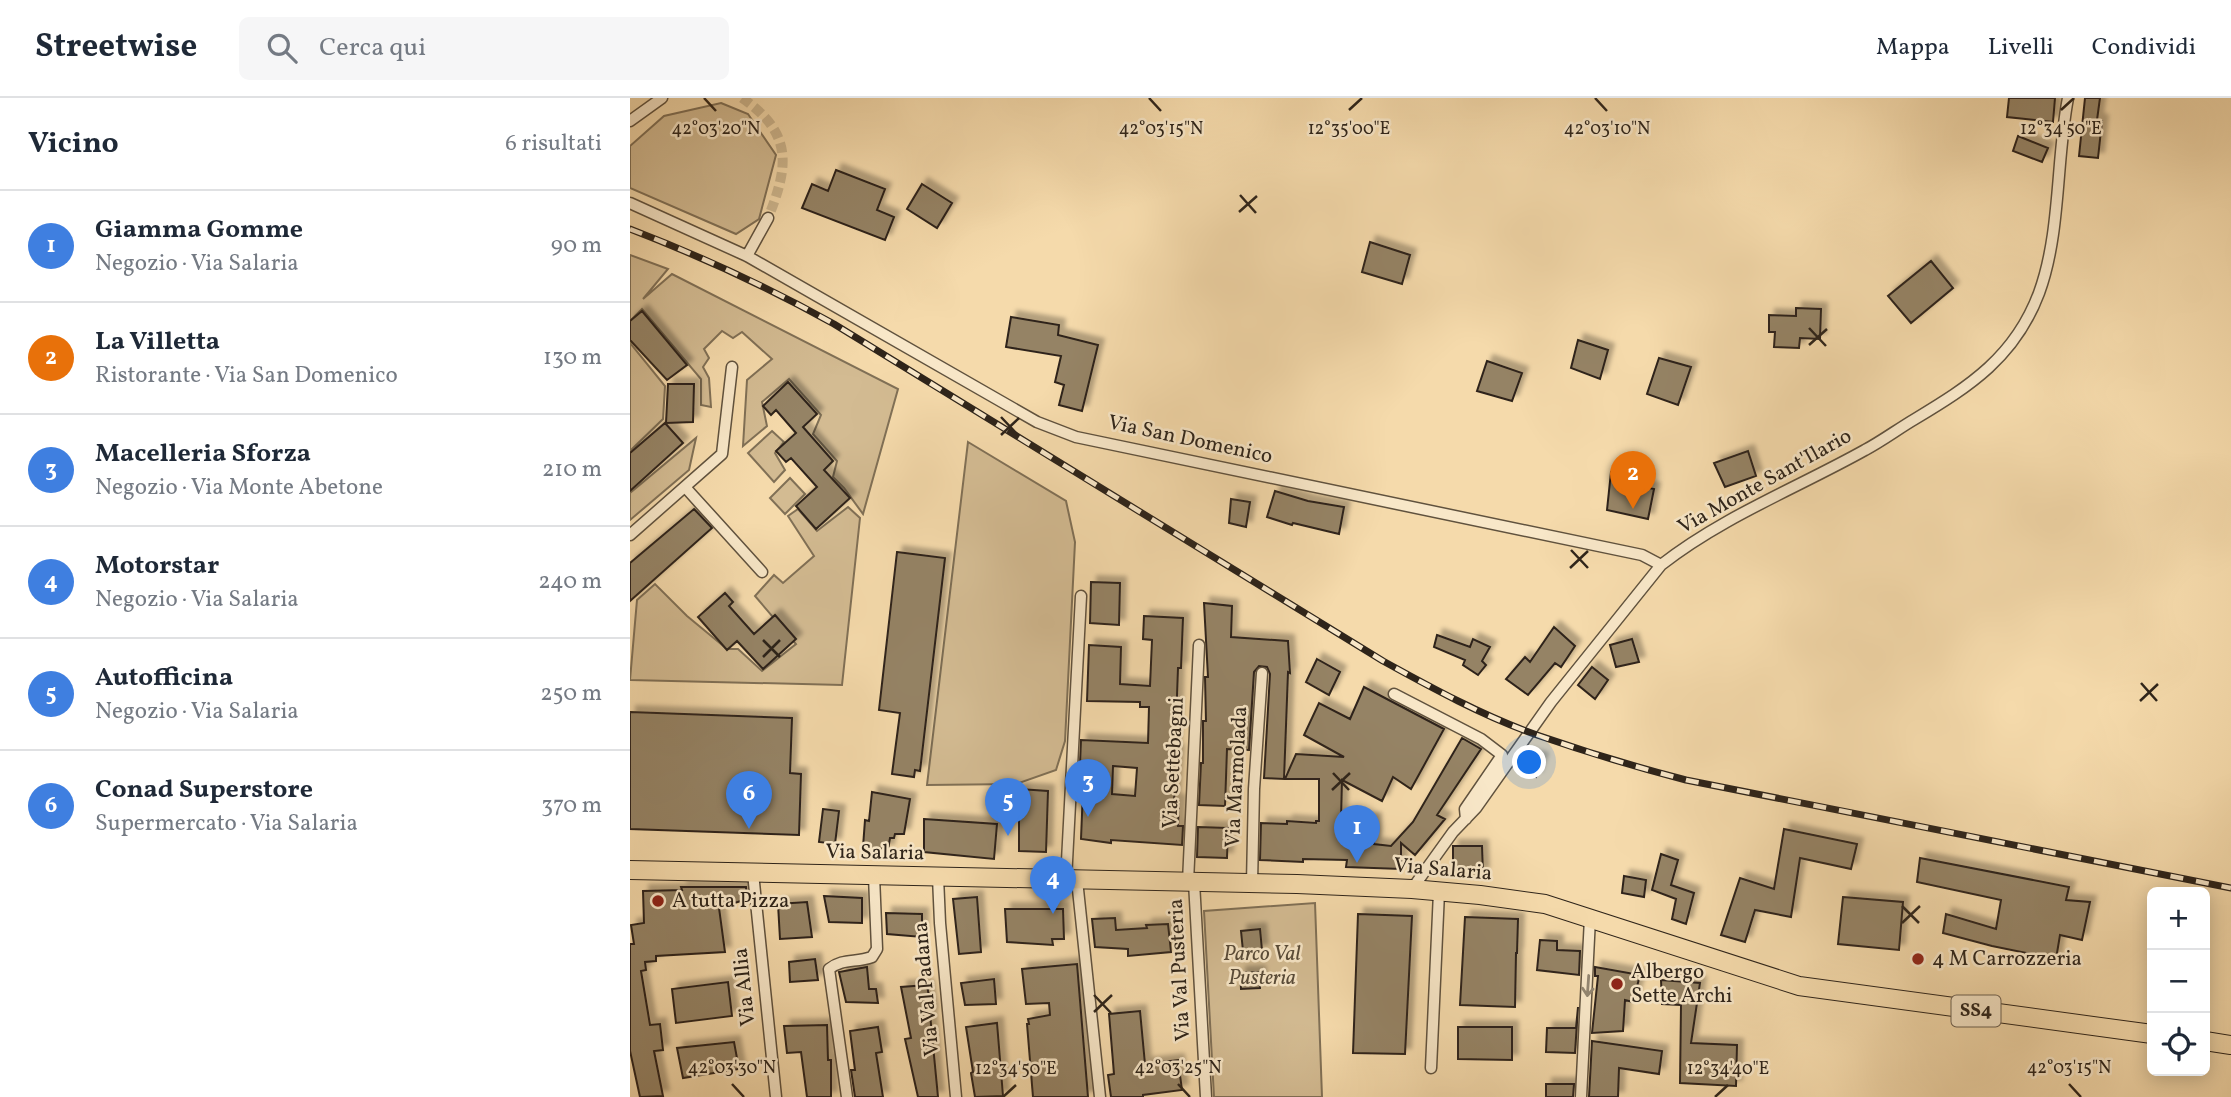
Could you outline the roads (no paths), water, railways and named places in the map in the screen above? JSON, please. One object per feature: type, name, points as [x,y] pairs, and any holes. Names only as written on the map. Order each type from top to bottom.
[{"type":"main road","name":"Via Salaria","points":[[630,870],[1252,883],[1412,889],[1545,904],[1800,986],[2147,1033]]},
{"type":"main road","points":[[2210,1042],[2231,1045]]},
{"type":"street","points":[[632,119],[662,98]]},
{"type":"street","name":"Via Monte Sant'Ilario","points":[[1412,889],[1453,832],[1476,808],[1550,702],[1661,565],[1739,515],[1866,449],[1932,409],[1979,378],[2000,357],[2029,315],[2045,275],[2058,192],[2068,98]]},
{"type":"street","name":"Via San Domenico","points":[[630,203],[747,256],[1025,416],[1055,430],[1076,437],[1642,555],[1661,565]]},
{"type":"street","points":[[747,256],[768,218]]},
{"type":"street","points":[[630,535],[722,454],[732,367]]},
{"type":"street","points":[[685,486],[762,572]]},
{"type":"street","points":[[1081,596],[1072,880],[1100,1097]]},
{"type":"street","name":"Via Settebagni","points":[[1191,882],[1199,645]]},
{"type":"street","name":"Via Marmolada","points":[[1252,883],[1254,789],[1262,673]]},
{"type":"street","points":[[1394,694],[1481,738],[1502,755],[1465,809],[1466,819]]},
{"type":"street","name":"Via Allia","points":[[753,873],[776,1097]]},
{"type":"street","points":[[847,1097],[829,969],[838,962],[872,957],[877,949],[874,876]]},
{"type":"street","name":"Via Val Padana","points":[[938,877],[956,1097]]},
{"type":"street","name":"Via Val Pusteria","points":[[1191,882],[1206,1097]]},
{"type":"street","points":[[1431,1069],[1439,892]]},
{"type":"street","points":[[1581,1097],[1590,918]]},
{"type":"tunnel","points":[[742,98],[771,124],[782,152],[780,182],[768,218]]},
{"type":"railway","points":[[630,229],[734,273],[834,324],[1383,661],[1497,719],[1592,753],[1686,780],[2231,888]]},
{"type":"place","name":"La Villetta","points":[[1633,509]]},
{"type":"place","name":"Macelleria Sforza","points":[[1088,817]]},
{"type":"place","name":"Conad Superstore","points":[[749,829]]},
{"type":"place","name":"Autofficina","points":[[1008,836]]},
{"type":"place","name":"Giamma Gomme","points":[[1357,863]]},
{"type":"place","name":"A tutta Pizza","points":[[658,901]]},
{"type":"place","name":"Motorstar","points":[[1053,914]]},
{"type":"place","name":"4 M Carrozzeria","points":[[1918,959]]},
{"type":"place","name":"Albergo Sette Archi","points":[[1617,984]]},
{"type":"park label","name":"Parco Val Pusteria","points":[[1262,966]]}]
